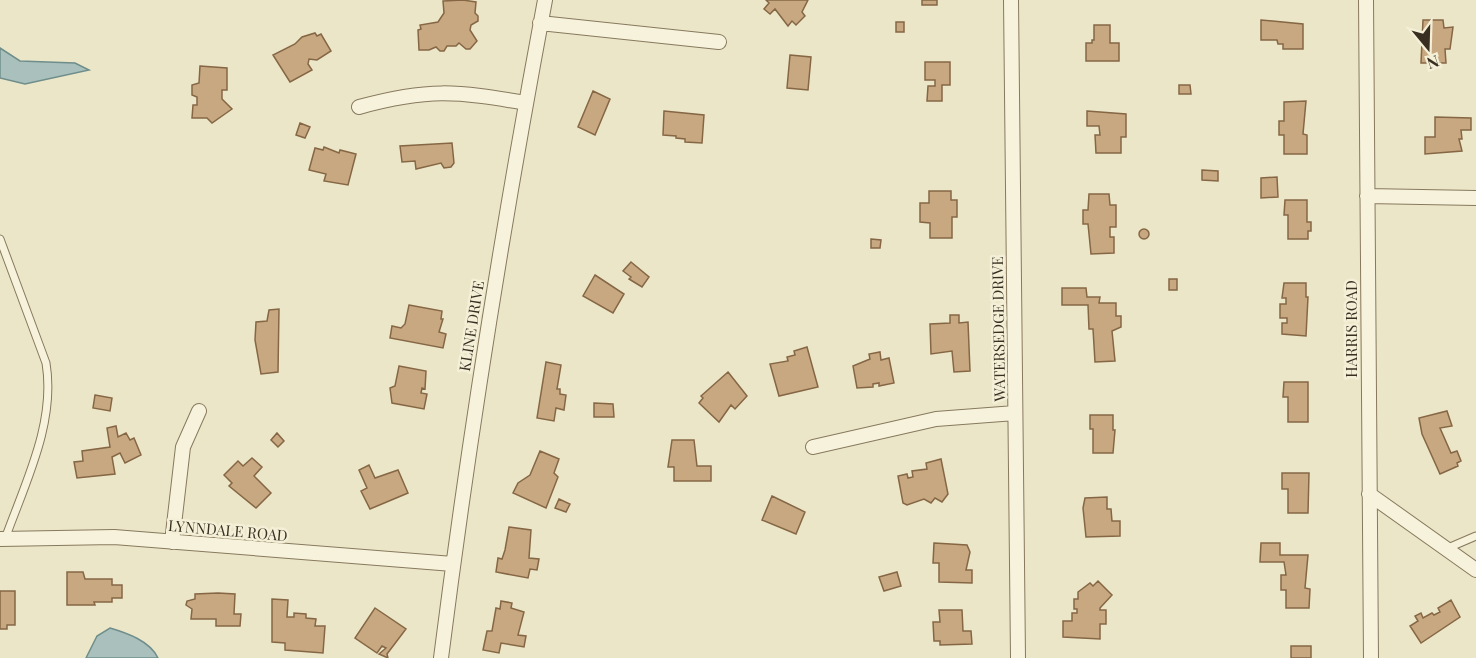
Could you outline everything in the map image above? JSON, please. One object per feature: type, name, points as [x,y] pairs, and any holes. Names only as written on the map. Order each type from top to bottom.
[{"type":"street","name":"KLINE DRIVE","points":[[441,658],[474,410],[525,103],[545,0]]},
{"type":"street","name":"WATERSEDGE DRIVE","points":[[1011,0],[1017,658]]},
{"type":"street","name":"HARRIS ROAD","points":[[1366,0],[1371,658]]},
{"type":"street","points":[[540,23],[719,42]]},
{"type":"street","points":[[359,107],[407,95],[434,92],[461,92],[525,103]]},
{"type":"street","points":[[1367,196],[1476,198]]},
{"type":"street","points":[[172,542],[183,447],[199,411]]},
{"type":"street","points":[[813,447],[936,419],[1015,413]]},
{"type":"street","points":[[1369,494],[1476,570]]},
{"type":"street","name":"LYNNDALE ROAD","points":[[3,539],[114,537],[453,564]]},
{"type":"lane","points":[[0,239],[46,363],[50,382],[46,421],[3,539]]},
{"type":"lane","points":[[1448,548],[1476,536]]},
{"type":"water","points":[[0,48],[20,61],[75,63],[89,70],[25,84],[0,78]]},
{"type":"water","points":[[110,628],[144,642],[158,658],[86,658],[97,636]]},
{"type":"building","points":[[766,0],[808,0],[802,12],[805,16],[796,25],[792,21],[788,26],[775,9],[770,14],[764,9],[769,3]]},
{"type":"building","points":[[922,0],[937,0],[937,5],[922,5]]},
{"type":"building","points":[[443,1],[476,2],[475,13],[478,16],[478,21],[471,25],[470,30],[477,41],[470,49],[466,49],[459,43],[456,46],[447,46],[444,51],[436,47],[419,50],[420,25],[438,22],[444,13]]},
{"type":"building","points":[[1261,20],[1303,24],[1303,49],[1283,49],[1283,44],[1278,44],[1277,40],[1261,40]]},
{"type":"building","points":[[1423,20],[1443,20],[1444,28],[1453,27],[1450,49],[1445,49],[1446,63],[1421,63]]},
{"type":"building","points":[[896,22],[904,22],[904,32],[896,32]]},
{"type":"building","points":[[1094,25],[1110,25],[1110,43],[1119,43],[1119,61],[1086,61],[1086,43],[1092,43],[1094,40]]},
{"type":"building","points":[[315,33],[317,36],[321,34],[331,51],[317,60],[309,59],[308,64],[312,70],[290,82],[273,55],[295,44],[302,37]]},
{"type":"building","points":[[790,55],[811,57],[808,90],[787,88]]},
{"type":"building","points":[[925,62],[950,62],[950,85],[942,85],[942,101],[927,101],[928,86],[935,86],[935,80],[925,80]]},
{"type":"building","points":[[200,66],[227,68],[227,90],[222,90],[222,99],[232,109],[212,123],[207,118],[192,118],[193,105],[197,105],[197,97],[192,95],[192,85],[199,83]]},
{"type":"building","points":[[1179,85],[1190,85],[1191,94],[1179,94]]},
{"type":"building","points":[[593,91],[610,99],[595,135],[578,127]]},
{"type":"building","points":[[1306,101],[1303,134],[1307,135],[1307,154],[1284,154],[1284,135],[1279,135],[1279,121],[1284,121],[1284,102]]},
{"type":"building","points":[[664,111],[704,115],[702,143],[685,142],[685,139],[676,138],[676,136],[663,135]]},
{"type":"building","points":[[1087,111],[1126,114],[1126,137],[1121,137],[1121,153],[1096,153],[1095,135],[1100,135],[1099,126],[1087,126]]},
{"type":"building","points":[[1435,117],[1471,118],[1471,130],[1461,130],[1462,139],[1459,139],[1462,151],[1425,154],[1425,137],[1435,137]]},
{"type":"building","points":[[300,123],[310,127],[305,138],[296,135]]},
{"type":"building","points":[[452,143],[454,163],[451,167],[444,168],[441,163],[416,169],[415,161],[402,162],[400,146]]},
{"type":"building","points":[[324,147],[339,153],[340,150],[356,154],[348,185],[324,181],[326,174],[309,170],[315,148],[323,150]]},
{"type":"building","points":[[1202,170],[1218,171],[1218,181],[1202,180]]},
{"type":"building","points":[[1277,177],[1278,197],[1261,198],[1261,178]]},
{"type":"building","points":[[929,191],[951,191],[951,200],[957,200],[957,217],[952,217],[952,238],[930,238],[930,223],[920,222],[920,203],[929,203]]},
{"type":"building","points":[[1089,194],[1109,194],[1110,205],[1116,205],[1116,227],[1110,227],[1110,237],[1114,237],[1114,253],[1091,254],[1088,224],[1083,224],[1083,210],[1088,210]]},
{"type":"building","points":[[1285,200],[1307,200],[1307,222],[1311,222],[1308,239],[1288,239],[1288,215],[1284,215]]},
{"type":"building","points":[[1144,229],[1148,230],[1148,238],[1144,239],[1140,238],[1139,234],[1140,230]]},
{"type":"building","points":[[871,239],[881,240],[880,248],[871,248]]},
{"type":"building","points":[[631,262],[649,277],[642,287],[629,279],[631,277],[623,271]]},
{"type":"building","points":[[595,275],[624,294],[613,313],[583,296]]},
{"type":"building","points":[[1169,279],[1177,279],[1177,290],[1169,290]]},
{"type":"building","points":[[1284,283],[1306,283],[1306,297],[1308,297],[1306,336],[1282,334],[1282,323],[1287,323],[1287,318],[1280,318],[1280,304],[1286,304],[1286,298],[1282,298]]},
{"type":"building","points":[[1062,288],[1086,288],[1087,297],[1100,297],[1099,303],[1116,303],[1116,316],[1121,316],[1121,327],[1112,331],[1115,361],[1095,362],[1093,329],[1089,329],[1088,305],[1062,305]]},
{"type":"building","points":[[409,305],[442,311],[441,319],[443,319],[439,332],[446,334],[443,348],[390,338],[392,326],[401,328],[405,324]]},
{"type":"building","points":[[279,309],[278,372],[261,374],[255,340],[256,322],[267,321],[269,310]]},
{"type":"building","points":[[950,315],[959,315],[959,323],[968,322],[970,371],[954,372],[952,351],[931,354],[930,324],[950,323]]},
{"type":"building","points":[[807,347],[818,387],[779,396],[770,364],[788,361],[787,357],[795,355],[794,351]]},
{"type":"building","points":[[880,352],[881,360],[889,358],[894,383],[879,386],[879,383],[873,384],[873,387],[857,388],[853,366],[870,359],[869,354]]},
{"type":"building","points":[[546,362],[561,365],[557,389],[560,389],[560,394],[566,395],[564,410],[556,408],[554,421],[537,418]]},
{"type":"building","points":[[399,366],[426,371],[425,389],[422,388],[421,393],[427,394],[424,409],[392,403],[390,388],[395,386]]},
{"type":"building","points":[[728,372],[747,396],[735,409],[731,405],[719,422],[699,403],[703,398],[701,396]]},
{"type":"building","points":[[1284,382],[1308,382],[1308,422],[1288,422],[1288,397],[1283,397]]},
{"type":"building","points":[[95,395],[112,398],[110,411],[93,408]]},
{"type":"building","points":[[594,403],[613,404],[614,417],[594,417]]},
{"type":"building","points":[[1447,411],[1452,426],[1440,428],[1451,453],[1457,451],[1461,461],[1457,463],[1458,466],[1440,474],[1422,434],[1419,418]]},
{"type":"building","points":[[1090,415],[1113,415],[1113,430],[1115,430],[1113,453],[1093,453],[1093,429],[1090,429]]},
{"type":"building","points":[[116,426],[118,437],[126,433],[130,440],[134,438],[141,455],[125,463],[120,453],[112,457],[115,474],[77,478],[74,462],[83,461],[82,451],[110,447],[107,428]]},
{"type":"building","points":[[277,433],[284,441],[278,447],[271,440]]},
{"type":"building","points":[[672,440],[694,440],[697,466],[711,466],[711,481],[674,481],[674,467],[668,467]]},
{"type":"building","points":[[540,451],[559,459],[554,473],[558,477],[546,508],[513,493],[518,483],[530,475]]},
{"type":"building","points":[[252,458],[262,467],[254,476],[271,493],[256,508],[229,486],[232,483],[224,475],[238,461],[243,466]]},
{"type":"building","points":[[941,459],[948,494],[942,502],[935,498],[931,503],[924,499],[907,505],[903,503],[898,476],[907,474],[908,478],[913,477],[912,471],[927,469],[926,463]]},
{"type":"building","points":[[369,465],[375,478],[398,470],[408,493],[370,509],[361,491],[367,488],[359,470]]},
{"type":"building","points":[[1282,473],[1309,473],[1308,513],[1288,513],[1288,489],[1282,489]]},
{"type":"building","points":[[772,496],[805,512],[796,534],[762,520]]},
{"type":"building","points":[[1107,497],[1107,509],[1111,509],[1112,521],[1120,521],[1120,536],[1086,537],[1083,508],[1085,498]]},
{"type":"building","points":[[559,499],[570,504],[566,512],[555,508]]},
{"type":"building","points":[[509,527],[531,530],[529,558],[539,559],[537,570],[530,569],[528,578],[496,572],[498,558],[502,559],[505,550]]},
{"type":"building","points":[[934,543],[967,545],[970,552],[966,570],[972,570],[972,583],[939,582],[939,563],[933,563]]},
{"type":"building","points":[[1261,543],[1280,543],[1280,555],[1308,555],[1305,588],[1310,589],[1309,608],[1286,608],[1286,590],[1281,590],[1281,575],[1286,575],[1284,562],[1260,562]]},
{"type":"building","points":[[67,572],[83,572],[85,579],[112,579],[112,585],[122,585],[122,598],[112,598],[112,602],[94,602],[95,605],[67,605]]},
{"type":"building","points":[[897,572],[901,586],[884,591],[879,577]]},
{"type":"building","points":[[1098,581],[1112,595],[1100,608],[1100,610],[1106,610],[1106,624],[1100,624],[1100,639],[1063,637],[1063,621],[1072,621],[1072,613],[1077,613],[1077,609],[1074,609],[1074,599],[1078,599],[1078,592],[1090,583],[1093,586]]},
{"type":"building","points":[[0,591],[15,591],[15,625],[7,625],[7,629],[0,629]]},
{"type":"building","points":[[195,594],[235,594],[234,614],[241,614],[240,626],[216,626],[216,619],[191,619],[192,609],[186,605],[187,601],[195,599]]},
{"type":"building","points":[[272,599],[288,600],[287,617],[294,617],[294,613],[306,614],[306,618],[316,619],[315,626],[325,626],[323,653],[285,650],[285,643],[272,642]]},
{"type":"building","points":[[1451,600],[1460,617],[1421,643],[1410,626],[1418,621],[1415,616],[1421,613],[1423,618],[1432,613],[1434,615],[1440,612],[1438,608]]},
{"type":"building","points":[[501,601],[512,603],[511,608],[524,612],[518,635],[526,636],[524,647],[501,643],[499,653],[483,650],[487,631],[492,631],[496,608],[500,609]]},
{"type":"building","points":[[375,608],[406,629],[387,654],[388,658],[379,654],[386,648],[382,646],[377,653],[355,638]]},
{"type":"building","points":[[939,610],[962,610],[963,631],[971,631],[972,644],[940,645],[940,641],[934,641],[933,622],[940,622]]},
{"type":"building","points":[[1291,646],[1311,646],[1311,658],[1291,658]]}]
